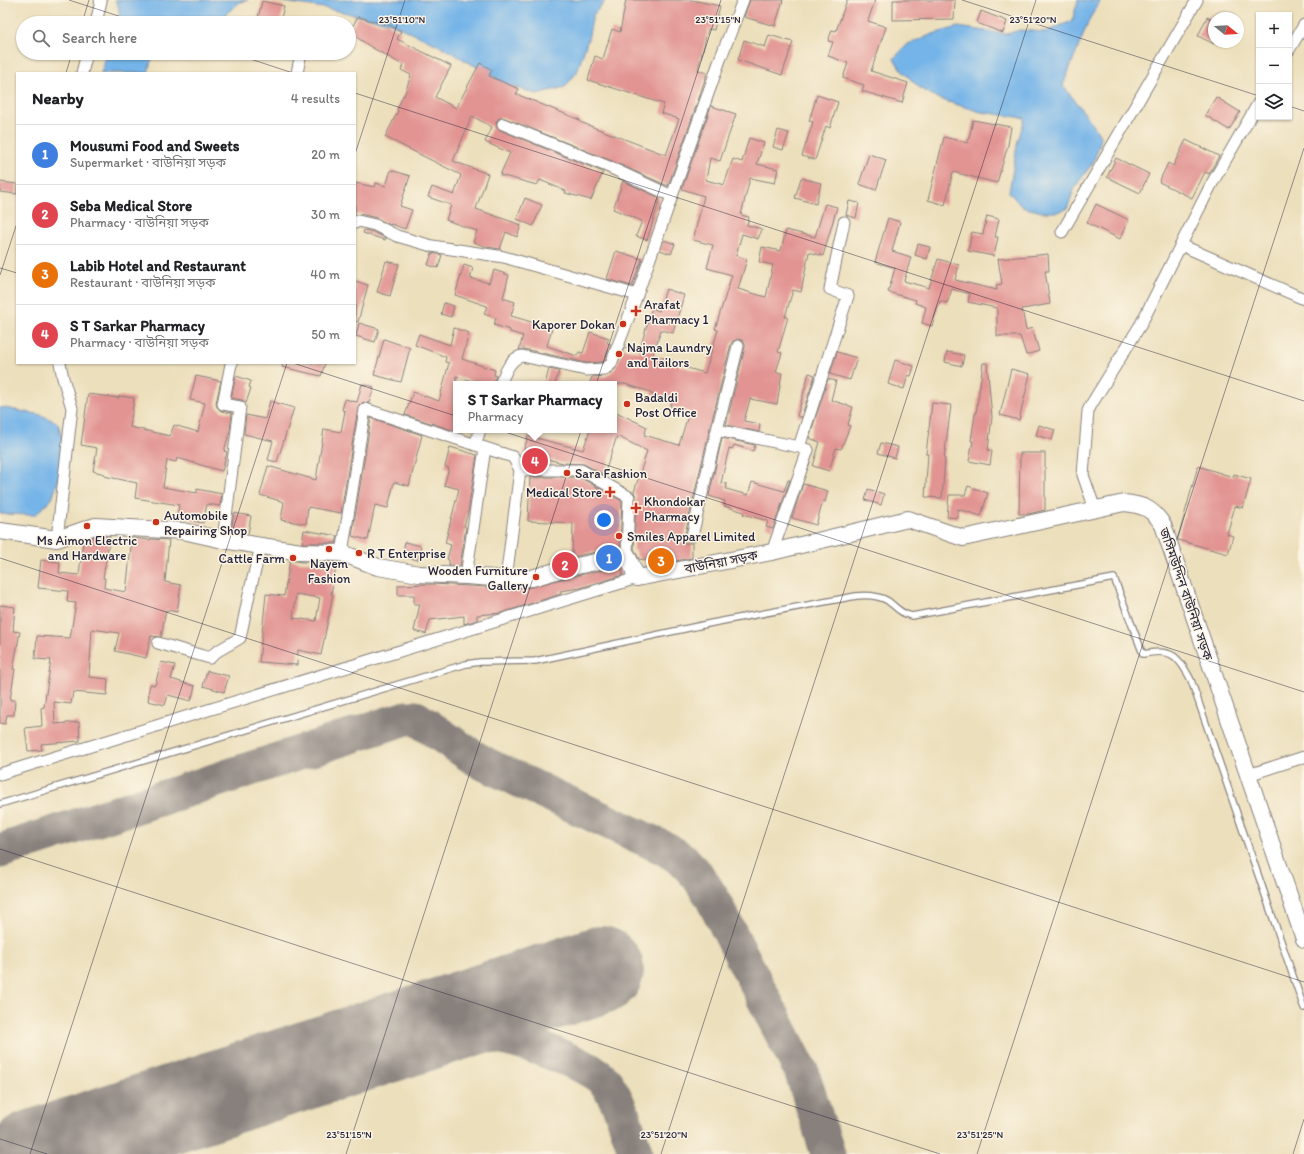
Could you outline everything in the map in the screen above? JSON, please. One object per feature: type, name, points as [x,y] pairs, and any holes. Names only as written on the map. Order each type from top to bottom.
[{"type":"street","points":[[98,16],[102,1],[100,0]]},
{"type":"street","points":[[502,381],[512,361],[517,357],[522,356],[586,370],[605,369],[612,364],[720,57],[743,0]]},
{"type":"street","points":[[1062,232],[1197,0]]},
{"type":"street","points":[[1290,48],[1304,25]]},
{"type":"street","points":[[82,72],[85,60]]},
{"type":"street","points":[[297,72],[300,60]]},
{"type":"street","points":[[1095,509],[1083,475],[1088,411],[1141,324],[1211,185],[1256,107]]},
{"type":"street","points":[[503,124],[609,167],[672,196]]},
{"type":"street","points":[[356,222],[358,221],[375,225],[397,236],[432,246],[504,257],[637,295]]},
{"type":"street","points":[[799,447],[848,296],[830,289],[844,222]]},
{"type":"street","points":[[1181,245],[1304,299]]},
{"type":"street","points":[[692,536],[738,346]]},
{"type":"street","points":[[57,539],[72,408],[62,378],[60,364]]},
{"type":"street","points":[[223,540],[240,407],[223,404],[231,364]]},
{"type":"street","points":[[342,553],[365,409],[513,457],[520,470],[506,579]]},
{"type":"street","points":[[717,430],[808,450],[772,552]]},
{"type":"street","points":[[466,576],[480,446],[480,433]]},
{"type":"street","points":[[0,774],[637,578],[627,555],[629,497],[581,470],[520,470]]},
{"type":"street","name":"জসিমউদ্দিন বাউনিয়া সড়ক","points":[[772,552],[908,519],[963,538],[1124,502],[1139,504],[1157,515],[1163,525],[1304,939]]},
{"type":"street","points":[[0,531],[57,539],[95,526],[183,531],[223,540],[301,552],[342,553],[378,567],[419,574],[506,579],[532,578],[559,570],[627,555]]},
{"type":"street","points":[[158,643],[210,658],[216,652],[240,638],[261,546]]},
{"type":"street","name":"বাউনিয়া সড়ক","points":[[637,578],[772,552]]},
{"type":"street","points":[[1248,775],[1304,757]]},
{"type":"lane","points":[[0,804],[466,664],[480,662],[535,661],[712,623],[856,596],[870,595],[879,597],[886,600],[903,614],[912,616],[1114,578],[1143,654],[1156,651],[1167,652],[1181,662],[1191,680],[1304,1008]]},
{"type":"water","points":[[115,0],[248,0],[240,2],[223,16],[119,16],[118,5]]},
{"type":"water","points":[[272,0],[606,0],[593,15],[588,39],[577,72],[565,87],[536,94],[508,85],[442,47],[388,22],[324,8]]},
{"type":"water","points":[[1078,0],[1101,0],[1090,18],[1063,85],[1101,138],[1092,164],[1075,187],[1067,209],[1057,212],[1042,212],[1022,207],[1009,192],[1018,140],[1025,118],[981,112],[939,99],[920,88],[901,70],[894,58],[908,44],[933,34],[958,27],[1006,34],[1020,30],[1045,32],[1072,21]]},
{"type":"water","points":[[105,60],[151,60],[148,72],[101,72]]},
{"type":"water","points":[[0,407],[41,415],[58,423],[63,443],[59,478],[52,499],[35,515],[0,514]]},
{"type":"building","points":[[626,0],[692,0],[720,6],[714,30],[708,29],[698,70],[707,73],[668,186],[612,161],[502,117],[496,122],[497,128],[500,130],[603,172],[591,200],[565,193],[566,191],[540,180],[537,185],[500,175],[510,153],[485,142],[492,127],[472,116],[453,161],[488,174],[476,209],[521,225],[517,237],[506,232],[500,249],[487,247],[473,242],[477,231],[446,220],[451,205],[428,197],[432,187],[454,195],[461,175],[385,137],[398,111],[397,110],[403,95],[404,96],[411,75],[401,70],[403,65],[356,37],[356,20],[358,17],[385,23],[401,31],[397,39],[451,66],[435,97],[456,108],[480,63],[492,70],[489,76],[519,89],[516,94],[580,120],[580,122],[666,155],[679,119],[661,113],[664,104],[588,80],[595,56],[603,59],[612,29],[620,32]]},
{"type":"building","points":[[750,0],[783,0],[775,26],[744,17]]},
{"type":"building","points":[[847,0],[875,0],[868,21],[886,27],[871,71],[908,83],[902,103],[862,91],[864,85],[843,78],[848,63],[828,56],[833,42],[828,41],[832,30],[836,31]]},
{"type":"building","points":[[893,0],[955,0],[954,19],[893,20]]},
{"type":"building","points":[[262,1],[284,6],[282,16],[258,16]]},
{"type":"building","points":[[981,11],[1007,21],[1003,33],[977,23]]},
{"type":"building","points":[[1207,17],[1208,41],[1198,36]]},
{"type":"building","points":[[769,35],[793,42],[782,75],[738,60],[744,40],[765,47]]},
{"type":"building","points":[[817,95],[838,102],[830,128],[826,126],[815,160],[802,156],[813,122],[809,121]]},
{"type":"building","points":[[1216,97],[1240,112],[1229,130],[1205,115]]},
{"type":"building","points":[[711,106],[736,114],[720,161],[710,158],[706,180],[724,185],[733,159],[742,162],[749,138],[764,143],[757,164],[778,169],[775,183],[750,178],[741,215],[749,217],[747,225],[762,229],[758,239],[742,234],[736,256],[747,259],[738,289],[766,297],[773,265],[759,262],[762,247],[781,251],[786,230],[815,237],[825,204],[837,207],[823,256],[809,252],[801,292],[793,290],[785,317],[788,317],[778,352],[782,353],[776,372],[782,373],[777,404],[750,399],[744,421],[760,424],[759,432],[726,425],[745,347],[743,341],[739,339],[733,341],[710,428],[685,534],[684,543],[692,543],[692,558],[671,562],[657,562],[639,559],[634,549],[636,497],[634,492],[647,451],[617,436],[604,475],[584,464],[563,463],[523,453],[528,436],[583,450],[589,433],[617,433],[617,412],[647,427],[644,435],[679,445],[689,412],[670,406],[672,401],[651,394],[651,392],[625,384],[617,384],[617,381],[590,381],[592,377],[606,376],[615,369],[624,348],[639,352],[652,308],[659,311],[666,289],[684,295],[673,333],[661,330],[653,355],[680,363],[680,366],[705,373],[718,330],[715,329],[732,275],[707,268],[713,245],[693,240],[704,196],[682,189]]},
{"type":"building","points":[[973,120],[1011,127],[1008,145],[997,183],[953,172],[945,205],[928,200],[944,137],[968,143]]},
{"type":"building","points":[[778,130],[789,133],[783,150],[773,147]]},
{"type":"building","points":[[1186,140],[1219,156],[1209,174],[1205,172],[1192,198],[1159,182],[1168,163],[1173,166]]},
{"type":"building","points":[[869,154],[886,160],[876,190],[859,184]]},
{"type":"building","points":[[1116,158],[1149,174],[1140,193],[1107,177]]},
{"type":"building","points":[[391,170],[410,176],[400,206],[412,210],[405,229],[391,224],[390,225],[377,218],[360,214],[356,215],[356,183],[375,187],[376,183],[386,186]]},
{"type":"building","points":[[801,178],[821,183],[816,204],[795,198]]},
{"type":"building","points":[[623,181],[660,198],[647,240],[636,236],[642,221],[613,209]]},
{"type":"building","points":[[0,182],[16,184],[16,194],[0,192]]},
{"type":"building","points":[[525,198],[542,205],[533,226],[517,219]]},
{"type":"building","points":[[849,201],[859,203],[856,218],[846,215]]},
{"type":"building","points":[[1096,204],[1129,220],[1120,239],[1087,223]]},
{"type":"building","points":[[987,216],[999,219],[995,237],[998,237],[994,256],[968,251],[972,232],[983,234]]},
{"type":"building","points":[[888,218],[900,222],[892,251],[911,257],[904,281],[929,288],[938,259],[959,265],[955,280],[997,290],[996,285],[1002,284],[998,259],[1048,254],[1049,271],[1045,271],[1050,304],[1022,309],[1026,330],[1032,328],[1039,351],[1026,355],[1020,336],[997,336],[997,308],[968,302],[970,294],[952,289],[947,303],[940,301],[932,326],[922,323],[926,307],[915,303],[916,300],[888,292],[895,268],[875,262]]},
{"type":"building","points":[[364,230],[386,238],[385,240],[363,233]]},
{"type":"building","points":[[664,240],[675,244],[671,254],[660,250]]},
{"type":"building","points":[[918,244],[930,247],[927,259],[915,255]]},
{"type":"building","points":[[616,251],[642,259],[632,286],[607,279]]},
{"type":"building","points":[[432,253],[442,255],[438,268],[428,265]]},
{"type":"building","points":[[386,261],[399,264],[390,296],[377,292]]},
{"type":"building","points":[[464,265],[473,268],[470,278],[489,283],[494,270],[509,275],[503,298],[515,302],[511,316],[552,328],[547,346],[577,356],[579,352],[583,353],[590,332],[609,338],[607,343],[611,344],[605,360],[602,362],[587,363],[524,349],[519,350],[523,336],[494,325],[496,318],[484,314],[487,306],[455,295]]},
{"type":"building","points":[[356,281],[368,285],[358,322],[356,321]]},
{"type":"building","points":[[444,303],[454,306],[451,317],[441,314]]},
{"type":"building","points":[[359,323],[379,329],[375,342],[356,336]]},
{"type":"building","points":[[454,328],[469,333],[462,359],[495,370],[494,375],[496,376],[494,381],[471,381],[456,376],[456,381],[453,381],[453,430],[405,415],[413,392],[439,401],[449,363],[445,362],[446,357],[415,345],[419,334],[450,345]]},
{"type":"building","points":[[384,339],[410,348],[401,382],[374,375]]},
{"type":"building","points":[[837,352],[857,358],[850,380],[830,374]]},
{"type":"building","points":[[947,352],[964,355],[962,366],[945,362]]},
{"type":"building","points":[[895,360],[914,366],[911,376],[908,375],[904,389],[888,384]]},
{"type":"building","points":[[983,363],[987,363],[992,417],[988,450],[992,451],[990,465],[969,461]]},
{"type":"building","points":[[283,364],[325,364],[321,376],[282,367]]},
{"type":"building","points":[[549,369],[559,371],[556,381],[546,381]]},
{"type":"building","points":[[1011,369],[1030,374],[1019,420],[1000,415]]},
{"type":"building","points":[[809,373],[815,375],[801,418],[797,416]]},
{"type":"building","points":[[196,376],[221,381],[216,403],[217,407],[221,411],[232,413],[230,431],[224,451],[227,452],[222,471],[177,458],[176,462],[167,460],[163,487],[197,493],[197,489],[222,494],[220,506],[207,504],[203,523],[191,520],[192,518],[177,516],[179,505],[135,498],[137,483],[104,476],[105,474],[93,471],[97,448],[81,445],[88,394],[119,398],[119,396],[134,398],[130,427],[170,436],[174,425],[198,432],[205,403],[190,400]]},
{"type":"building","points":[[236,376],[251,381],[249,387],[251,388],[246,403],[242,400],[231,398]]},
{"type":"building","points":[[828,379],[836,381],[831,400],[853,407],[848,425],[850,426],[841,449],[836,448],[829,471],[813,466],[820,442],[809,438]]},
{"type":"building","points":[[362,384],[374,387],[369,403],[363,402],[358,408],[341,513],[308,507],[306,524],[281,520],[284,502],[260,495],[268,466],[316,480],[324,429],[341,432],[345,411],[342,410],[345,399],[357,402]]},
{"type":"building","points":[[270,401],[294,408],[277,462],[268,460],[273,441],[244,434],[246,415],[265,419]]},
{"type":"building","points":[[932,403],[951,405],[944,459],[942,498],[925,497],[928,454],[926,454]]},
{"type":"building","points":[[371,418],[422,435],[409,486],[394,482],[388,508],[375,505],[368,540],[352,536]]},
{"type":"building","points":[[1039,425],[1055,430],[1052,440],[1036,435]]},
{"type":"building","points":[[722,438],[755,445],[753,451],[734,445],[732,449],[729,448],[721,483],[727,484],[726,489],[748,495],[752,482],[784,491],[788,480],[790,480],[773,529],[766,527],[768,521],[743,514],[744,512],[724,506],[725,501],[709,496]]},
{"type":"building","points":[[881,443],[898,447],[895,458],[878,453]]},
{"type":"building","points":[[450,447],[477,455],[468,512],[464,526],[466,527],[460,566],[449,566],[449,560],[447,559],[451,545],[445,543],[459,489],[444,485],[449,468],[445,467]]},
{"type":"building","points":[[1020,453],[1045,453],[1045,510],[1028,514],[1019,514]]},
{"type":"building","points":[[1198,466],[1233,477],[1234,474],[1251,479],[1243,508],[1235,506],[1227,534],[1233,536],[1228,554],[1178,540]]},
{"type":"building","points":[[530,477],[579,477],[622,501],[620,547],[572,557],[573,523],[528,521]]},
{"type":"building","points":[[803,484],[828,491],[825,502],[823,501],[816,525],[792,518]]},
{"type":"building","points":[[968,486],[988,493],[981,516],[958,509],[958,518],[947,517],[949,495],[965,495]]},
{"type":"building","points":[[868,489],[884,494],[881,505],[865,500]]},
{"type":"building","points":[[234,513],[251,516],[248,534],[231,532]]},
{"type":"building","points":[[304,530],[338,536],[336,543],[302,543]]},
{"type":"building","points":[[96,536],[110,536],[103,578],[105,578],[104,588],[126,592],[132,538],[169,540],[165,582],[181,585],[177,612],[166,610],[161,637],[151,636],[146,658],[115,651],[119,633],[92,629],[89,677],[108,679],[107,695],[73,692],[71,704],[54,702],[55,724],[79,722],[80,741],[41,744],[42,750],[28,751],[25,728],[42,726],[41,708],[44,707],[51,660],[35,659],[37,636],[70,638],[76,603],[67,602],[68,591],[38,588],[41,560],[60,562],[59,573],[79,575],[83,540]]},
{"type":"building","points":[[405,542],[421,546],[418,560],[402,556]]},
{"type":"building","points":[[290,560],[301,562],[337,562],[331,594],[333,594],[321,655],[298,650],[297,665],[259,662],[266,594],[284,596]],"holes":[[[296,594],[320,598],[316,621],[293,618]]]},
{"type":"building","points":[[621,566],[623,575],[580,588],[560,591],[561,594],[501,613],[477,615],[477,620],[464,624],[464,616],[430,620],[426,634],[414,631],[420,604],[414,604],[414,595],[398,595],[398,585],[433,584],[505,588],[532,587]]},
{"type":"building","points":[[0,605],[15,607],[13,631],[20,632],[13,669],[15,669],[10,700],[15,700],[14,715],[7,715],[5,724],[0,723]]},
{"type":"building","points":[[161,662],[175,665],[171,679],[195,686],[191,701],[168,695],[165,705],[148,701],[150,684],[155,685]]},
{"type":"building","points":[[207,671],[229,676],[224,692],[203,686]]},
{"type":"taxiway","points":[[0,851],[406,718],[416,718],[487,765],[666,849],[683,860],[697,875],[711,896],[802,1073],[828,1154]]},
{"type":"taxiway","points":[[391,1038],[450,1033],[481,1034],[508,1039],[535,1047],[581,1065],[600,1077],[612,1092],[624,1118],[636,1154]]},
{"type":"runway","points":[[33,1154],[600,970]]},
{"type":"place","name":"Arafat Pharmacy 1","points":[[636,311]]},
{"type":"place","name":"Kaporer Dokan","points":[[623,324]]},
{"type":"place","name":"Najma Laundry and Tailors","points":[[619,354]]},
{"type":"place","name":"Badaldi Post Office","points":[[627,404]]},
{"type":"place","name":"S T Sarkar Pharmacy","points":[[535,461]]},
{"type":"place","name":"Sara Fashion","points":[[567,473]]},
{"type":"place","name":"Medical Store","points":[[610,492]]},
{"type":"place","name":"Khondokar Pharmacy","points":[[636,508]]},
{"type":"place","name":"Automobile Repairing Shop","points":[[156,522]]},
{"type":"place","name":"Ms Aimon Electric and Hardware","points":[[87,526]]},
{"type":"place","name":"Smiles Apparel Limited","points":[[619,536]]},
{"type":"place","name":"Nayem Fashion","points":[[329,549]]},
{"type":"place","name":"R T Enterprise","points":[[359,553]]},
{"type":"place","name":"Cattle Farm","points":[[293,558]]},
{"type":"place","name":"Mousumi Food and Sweets","points":[[609,558]]},
{"type":"place","name":"Labib Hotel and Restaurant","points":[[661,561]]},
{"type":"place","name":"Seba Medical Store","points":[[565,565]]},
{"type":"place","name":"Wooden Furniture Gallery","points":[[536,577]]}]
